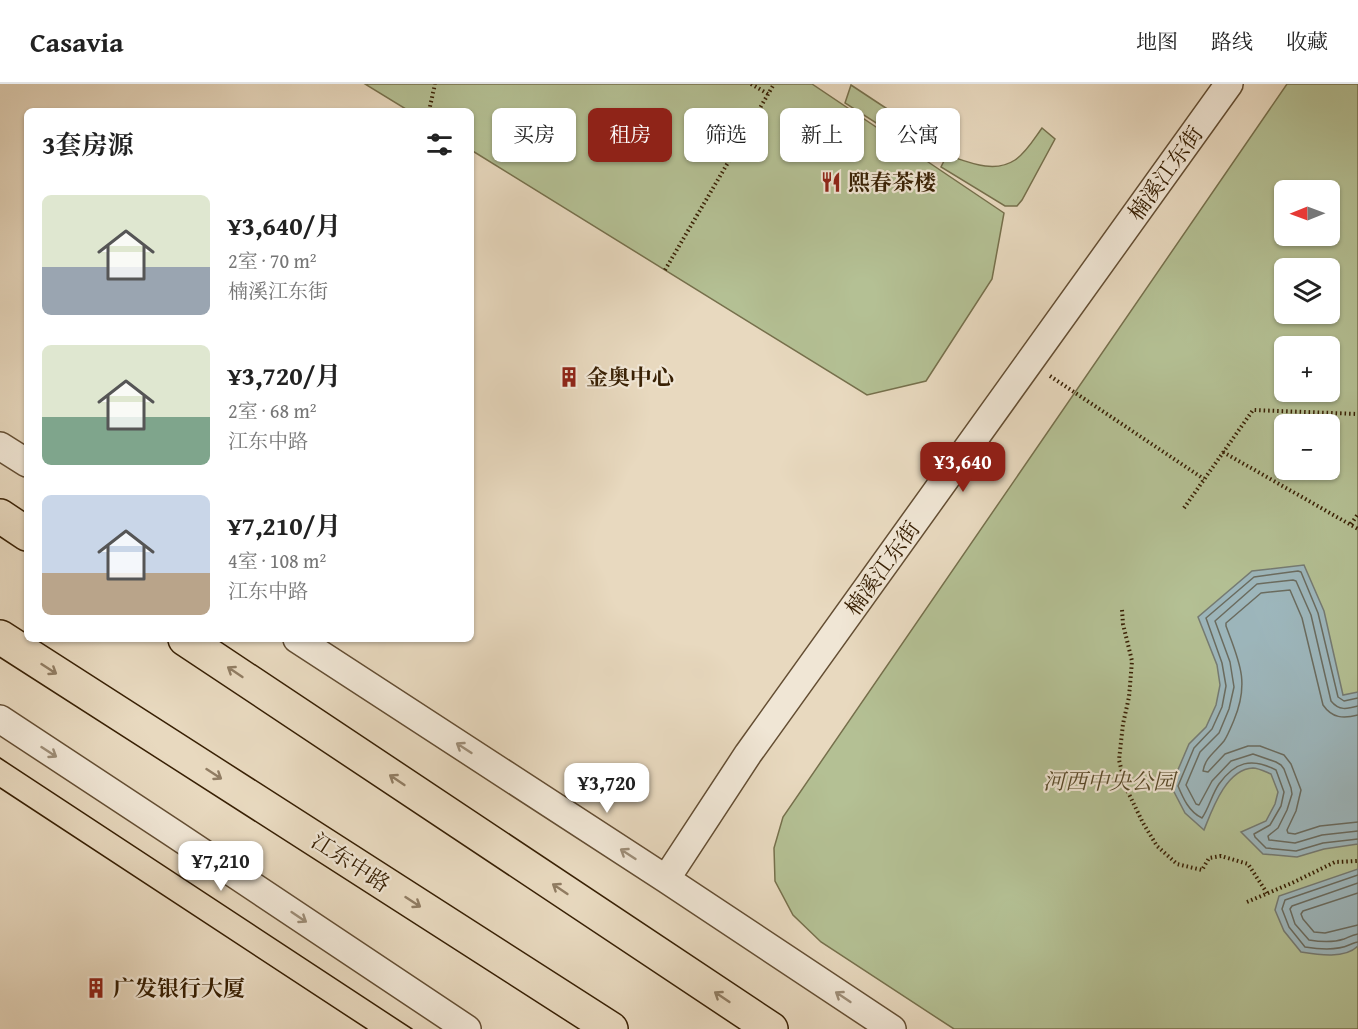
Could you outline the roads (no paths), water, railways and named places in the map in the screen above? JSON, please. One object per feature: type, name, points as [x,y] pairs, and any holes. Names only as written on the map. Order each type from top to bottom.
[{"type":"main road","points":[[0,516],[24,532]]},
{"type":"main road","name":"江东中路","points":[[0,637],[611,1029]]},
{"type":"main road","points":[[190,642],[771,1029]]},
{"type":"street","name":"楠溪江东街","points":[[666,879],[748,754],[1229,84]]},
{"type":"street","points":[[0,446],[24,461]]},
{"type":"street","points":[[302,642],[892,1029]]},
{"type":"street","points":[[0,719],[467,1029]]},
{"type":"water","points":[[1304,565],[1324,611],[1343,695],[1358,692],[1358,844],[1324,849],[1297,857],[1263,854],[1241,832],[1266,821],[1275,804],[1278,792],[1271,774],[1253,768],[1235,775],[1221,792],[1204,830],[1185,813],[1171,786],[1189,744],[1206,727],[1216,705],[1220,685],[1217,665],[1198,617],[1252,571]]},
{"type":"water","points":[[1358,869],[1358,946],[1339,954],[1301,952],[1284,931],[1275,910],[1279,896]]},
{"type":"tram line","points":[[0,758],[412,1029]]},
{"type":"tram line","points":[[0,788],[367,1029]]},
{"type":"place","name":"熙春茶楼","points":[[831,182]]},
{"type":"place","name":"金奥中心","points":[[569,377]]},
{"type":"place","name":"广发银行大厦","points":[[96,988]]},
{"type":"park label","name":"河西中央公园","points":[[1109,781]]}]
